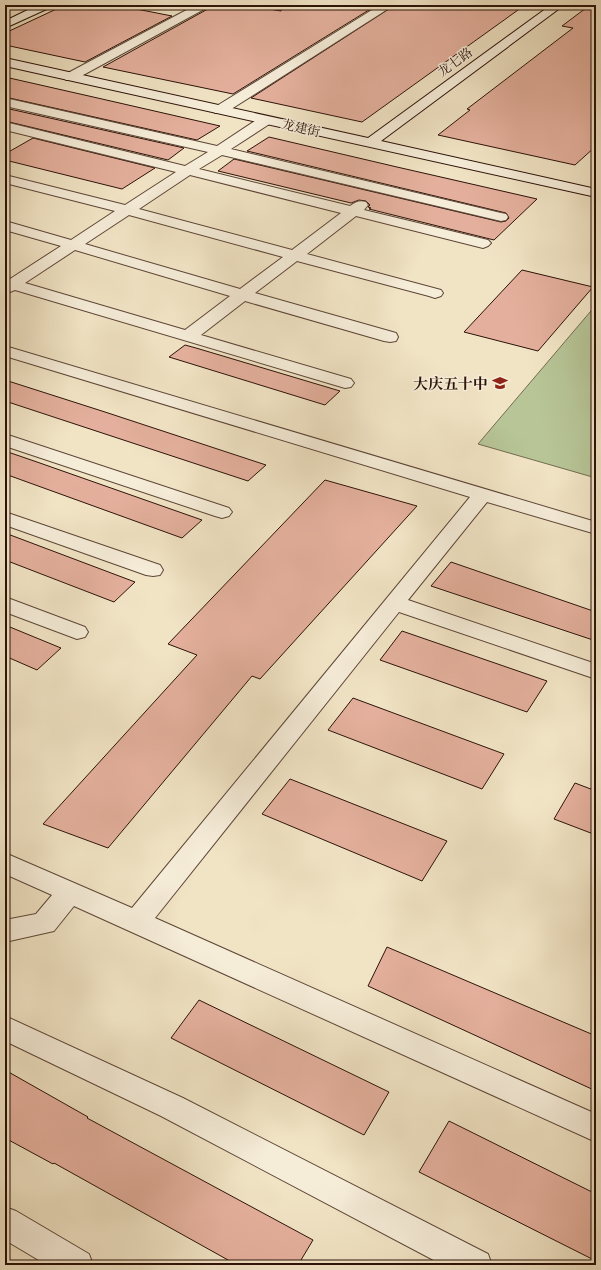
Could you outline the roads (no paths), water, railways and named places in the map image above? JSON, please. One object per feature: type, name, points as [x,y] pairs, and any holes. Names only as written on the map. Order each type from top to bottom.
[{"type":"street","points":[[5,25],[47,5]]},
{"type":"street","points":[[70,76],[204,5]]},
{"type":"street","points":[[220,110],[388,5]]},
{"type":"street","name":"龙七路","points":[[370,143],[558,5]]},
{"type":"street","name":"龙建街","points":[[5,62],[596,193]]},
{"type":"street","points":[[5,102],[220,150],[501,217]]},
{"type":"street","points":[[5,139],[52,113]]},
{"type":"street","points":[[7,285],[127,210],[266,120]]},
{"type":"street","points":[[5,126],[483,244]]},
{"type":"street","points":[[5,179],[127,210],[435,293]]},
{"type":"street","points":[[187,338],[382,189]]},
{"type":"street","points":[[5,225],[243,295],[390,336]]},
{"type":"street","points":[[7,285],[345,383]]},
{"type":"street","points":[[5,351],[596,528]]},
{"type":"street","points":[[5,440],[222,512]]},
{"type":"street","points":[[136,922],[483,494]]},
{"type":"street","points":[[5,518],[153,570]]},
{"type":"street","points":[[394,603],[596,672]]},
{"type":"street","points":[[5,604],[77,632]]},
{"type":"street","points":[[5,863],[596,1128]]},
{"type":"street","points":[[5,931],[44,923],[70,892]]},
{"type":"street","points":[[5,1028],[172,1107],[476,1265]]},
{"type":"street","points":[[5,1222],[77,1265]]},
{"type":"place","name":"大庆五十中","points":[[500,383]]}]
